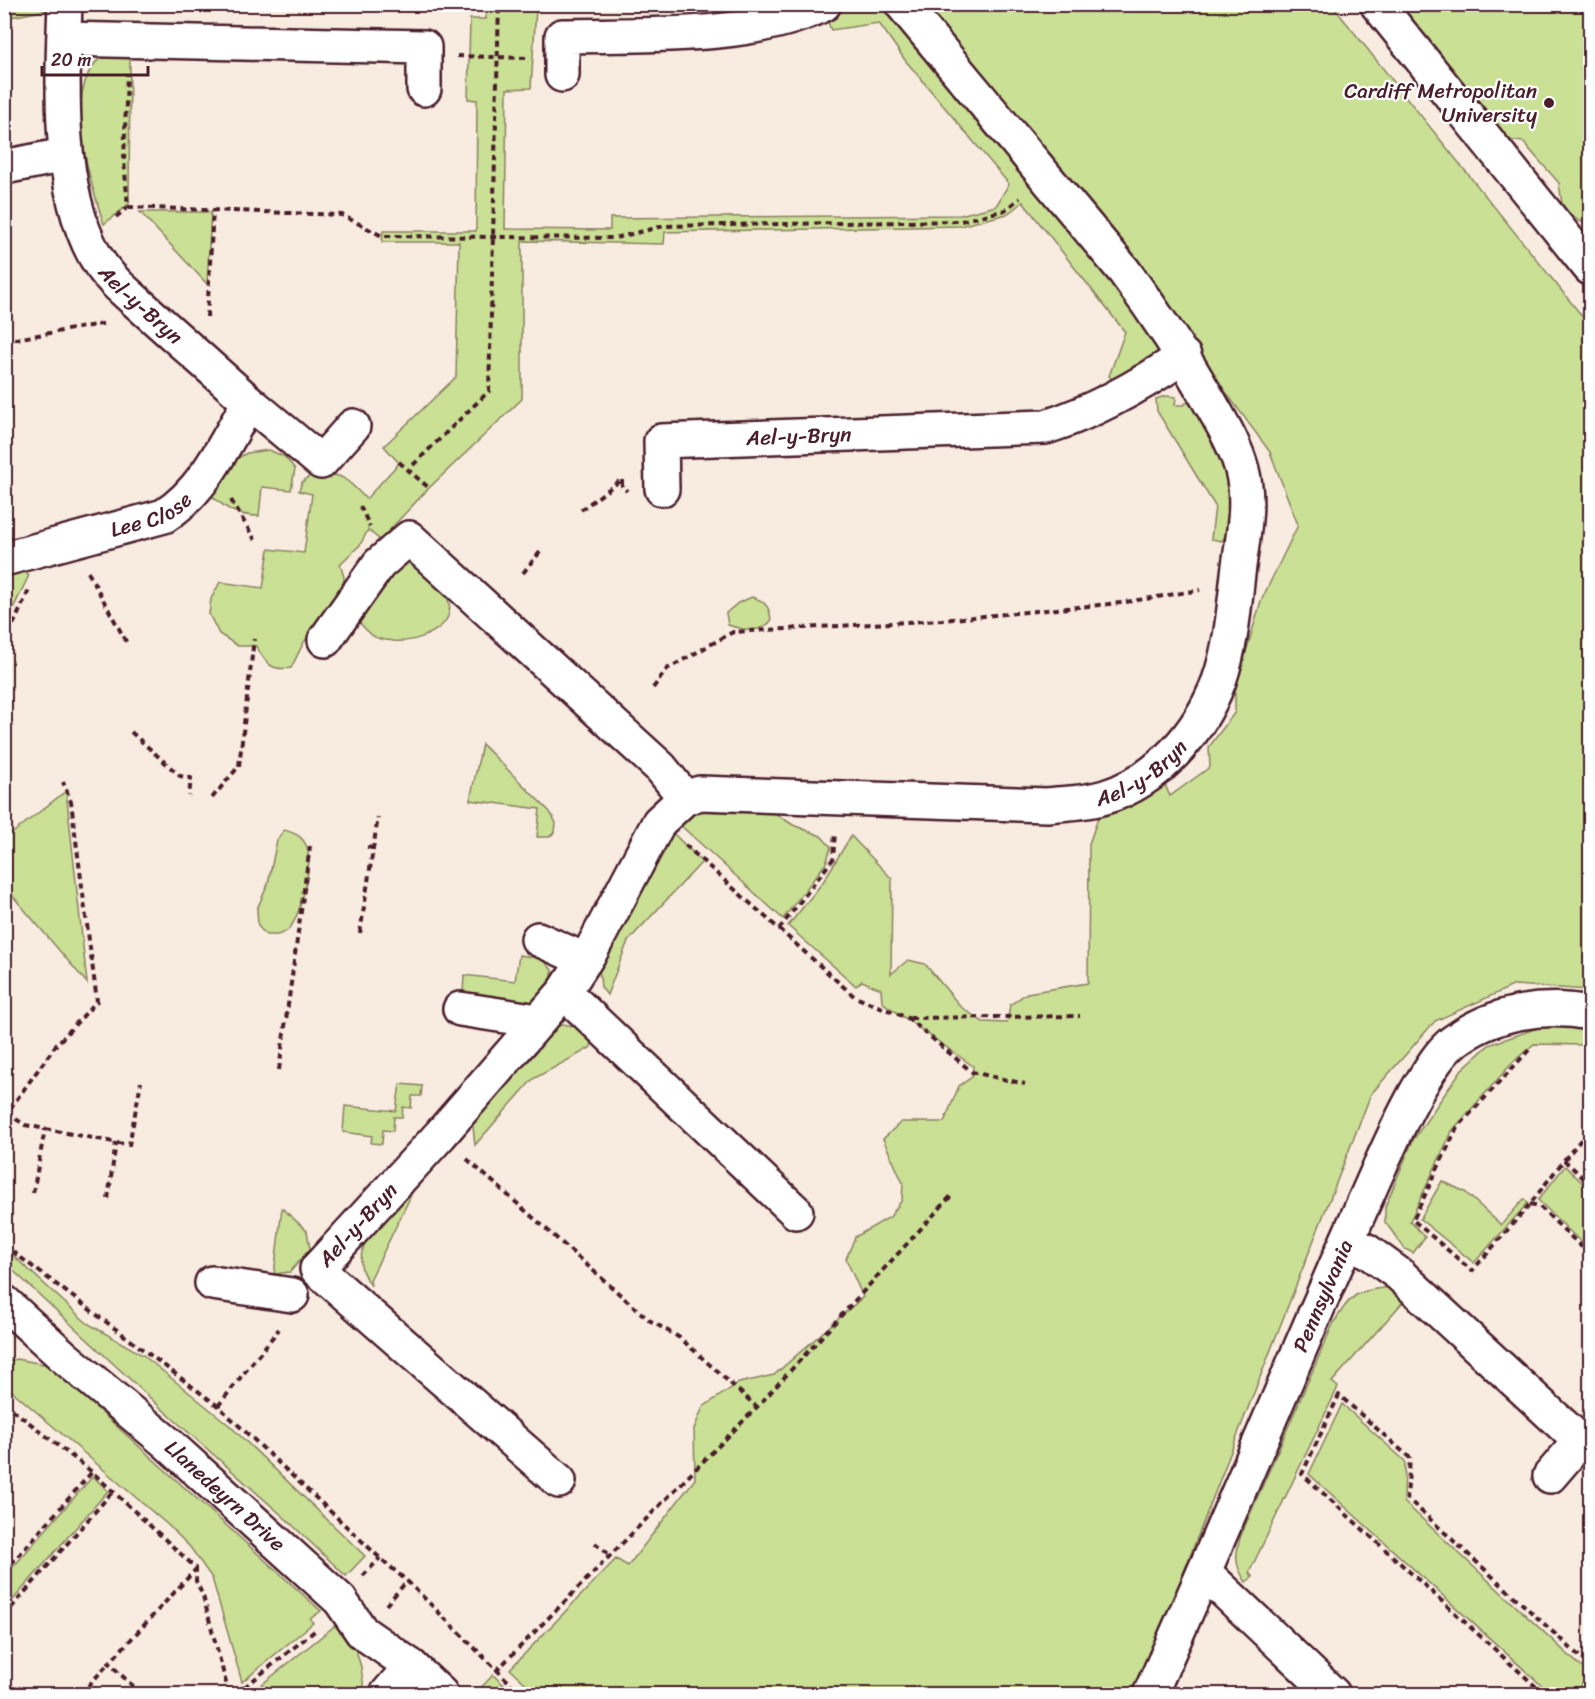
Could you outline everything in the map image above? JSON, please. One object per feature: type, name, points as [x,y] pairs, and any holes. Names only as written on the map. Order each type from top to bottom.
[{"type":"street","name":"Ael-y-Bryn","points":[[65,4],[65,155],[75,202],[94,254],[112,280],[249,402],[321,462],[353,426]]},
{"type":"street","points":[[562,66],[562,36],[701,33],[785,19],[824,4]]},
{"type":"street","name":"Ael-y-Bryn","points":[[559,1481],[317,1269],[440,1135],[564,992],[585,960],[659,822],[672,808],[686,798],[700,794],[1047,805],[1084,802],[1106,797],[1143,780],[1159,768],[1176,750],[1203,714],[1219,680],[1225,658],[1246,508],[1242,471],[1223,426],[1184,356],[1124,271],[902,4]]},
{"type":"street","points":[[1377,4],[1590,268]]},
{"type":"street","points":[[64,39],[424,47],[424,89]]},
{"type":"street","points":[[4,167],[65,155]]},
{"type":"street","name":"Ael-y-Bryn","points":[[662,489],[661,441],[1046,427],[1069,420],[1125,394],[1184,356]]},
{"type":"street","name":"Lee Close","points":[[4,558],[164,516],[181,505],[198,487],[249,402]]},
{"type":"street","points":[[325,640],[379,564],[409,538],[661,768],[686,798]]},
{"type":"street","points":[[538,939],[585,960]]},
{"type":"street","points":[[564,992],[796,1212]]},
{"type":"street","name":"Pennsylvania","points":[[1150,1695],[1205,1573],[1347,1241],[1403,1116],[1432,1065],[1452,1043],[1480,1025],[1509,1015],[1538,1008],[1566,1008],[1590,1013]]},
{"type":"street","points":[[460,1009],[538,1021]]},
{"type":"street","points":[[1347,1241],[1367,1251],[1400,1275],[1580,1441],[1550,1476]]},
{"type":"street","points":[[212,1283],[285,1303],[317,1269]]},
{"type":"street","name":"Llanedeyrn Drive","points":[[7,1311],[165,1441],[340,1600],[362,1632],[411,1666],[441,1695]]},
{"type":"street","points":[[1205,1573],[1334,1695]]},
{"type":"street","points":[[387,1695],[411,1666]]},
{"type":"path","points":[[412,465],[489,391],[499,4]]},
{"type":"path","points":[[128,40],[124,161],[128,207]]},
{"type":"path","points":[[423,56],[498,57],[562,66]]},
{"type":"path","points":[[88,241],[128,207],[342,215],[382,236],[615,238],[664,226],[961,221],[1005,210],[1045,177]]},
{"type":"path","points":[[188,348],[207,324],[213,210]]},
{"type":"path","points":[[4,341],[132,318],[142,307]]},
{"type":"path","points":[[399,462],[429,488]]},
{"type":"path","points":[[211,467],[255,540]]},
{"type":"path","points":[[581,510],[622,479],[622,486],[626,491],[662,489]]},
{"type":"path","points":[[71,541],[128,645]]},
{"type":"path","points":[[523,573],[540,552]]},
{"type":"path","points":[[653,688],[667,669],[733,632],[942,620],[1108,604],[1237,584]]},
{"type":"path","points":[[212,798],[239,766],[254,639]]},
{"type":"path","points":[[131,732],[180,776],[191,778],[189,796]]},
{"type":"path","points":[[63,782],[71,802],[97,1001],[56,1045],[6,1115],[25,1125],[129,1145],[141,1082]]},
{"type":"path","points":[[360,933],[378,817]]},
{"type":"path","points":[[659,822],[855,997],[908,1018],[972,1072],[1025,1084]]},
{"type":"path","points":[[779,929],[833,860],[835,832]]},
{"type":"path","points":[[279,1070],[310,846]]},
{"type":"path","points":[[366,847],[373,848]]},
{"type":"path","points":[[908,1018],[1080,1016]]},
{"type":"path","points":[[1529,1050],[1457,1128],[1413,1221],[1472,1271],[1590,1129]]},
{"type":"path","points":[[33,1193],[45,1129]]},
{"type":"path","points":[[440,1135],[649,1320],[680,1338],[757,1407]]},
{"type":"path","points":[[108,1199],[116,1142]]},
{"type":"path","points":[[1564,1160],[1590,1184]]},
{"type":"path","points":[[496,1671],[757,1407],[951,1196]]},
{"type":"path","points":[[1530,1203],[1539,1206],[1590,1255]]},
{"type":"path","points":[[4,1245],[218,1406],[407,1581],[521,1695]]},
{"type":"path","points":[[218,1406],[286,1320],[285,1303]]},
{"type":"path","points":[[1544,1695],[1302,1474],[1339,1395],[1410,1458],[1407,1498],[1590,1666]]},
{"type":"path","points":[[4,1402],[114,1490],[196,1568],[196,1581],[203,1596],[229,1695]]},
{"type":"path","points":[[4,1411],[9,1406]]},
{"type":"path","points":[[4,1572],[92,1472]]},
{"type":"path","points":[[4,1616],[114,1490]]},
{"type":"path","points":[[595,1543],[610,1556]]},
{"type":"path","points":[[81,1695],[196,1568]]},
{"type":"path","points":[[236,1695],[316,1629],[340,1600]]},
{"type":"path","points":[[109,1663],[141,1695]]},
{"type":"path","points":[[1586,1695],[1590,1690]]},
{"type":"green space","points":[[4,5],[48,5],[47,10],[5,18]]},
{"type":"green space","points":[[486,5],[525,5],[525,8],[536,8],[531,88],[507,89],[505,229],[610,230],[610,218],[960,215],[996,206],[1009,184],[905,60],[879,23],[831,30],[822,6],[824,5],[1332,5],[1590,326],[1590,990],[1515,985],[1435,1021],[1371,1094],[1136,1694],[537,1694],[510,1669],[616,1559],[628,1566],[695,1479],[694,1429],[703,1407],[739,1383],[774,1375],[863,1297],[846,1259],[855,1237],[890,1217],[902,1200],[903,1183],[883,1139],[901,1122],[944,1122],[959,1086],[972,1077],[973,1066],[882,1002],[881,989],[862,981],[856,986],[788,926],[823,882],[851,836],[892,879],[891,974],[908,960],[925,964],[961,1007],[983,1022],[1007,1023],[1010,1005],[1027,993],[1088,983],[1089,844],[1098,818],[1109,810],[1118,779],[1129,765],[1149,759],[1158,770],[1170,796],[1210,767],[1209,747],[1235,712],[1235,689],[1261,601],[1298,525],[1270,452],[1197,353],[1125,394],[1109,376],[1125,332],[1023,202],[1007,214],[960,226],[665,232],[664,244],[522,241],[522,399],[429,488],[380,540],[368,530],[360,545],[340,564],[344,577],[343,594],[304,642],[291,668],[273,667],[256,646],[238,646],[219,634],[209,614],[211,599],[220,582],[263,588],[269,549],[304,553],[312,494],[299,491],[302,482],[317,471],[334,474],[350,483],[366,499],[399,463],[384,446],[456,377],[459,242],[382,242],[383,231],[476,231],[477,100],[468,99],[470,19],[486,19]]},
{"type":"green space","name":"Cardiff Metropolitan University","points":[[1393,5],[1590,5],[1590,224],[1579,221],[1569,214],[1562,204],[1559,183],[1523,142],[1500,139],[1479,102],[1463,95]]},
{"type":"green space","points":[[130,49],[129,204],[104,224],[86,159],[82,133],[81,108],[84,85],[93,66],[108,52]]},
{"type":"green space","points":[[140,212],[211,212],[207,284]]},
{"type":"green space","points":[[1165,396],[1176,397],[1175,405],[1184,405],[1187,402],[1198,412],[1230,471],[1233,492],[1228,532],[1222,541],[1211,539],[1215,506],[1157,411],[1156,399]]},
{"type":"green space","points":[[269,450],[285,457],[295,469],[291,490],[262,487],[259,516],[243,515],[231,510],[208,493],[220,467],[247,453]]},
{"type":"green space","points":[[410,562],[431,577],[444,591],[450,608],[448,617],[434,631],[413,640],[393,641],[377,638],[358,621],[381,566]]},
{"type":"green space","points":[[13,565],[29,575],[10,615],[5,609],[4,571]]},
{"type":"green space","points":[[752,597],[766,605],[771,621],[757,629],[728,625],[726,613],[738,603]]},
{"type":"green space","points":[[482,744],[550,812],[556,823],[555,832],[549,837],[537,837],[540,809],[470,800]]},
{"type":"green space","points":[[66,791],[87,983],[5,887],[5,839]]},
{"type":"green space","points":[[761,804],[793,825],[821,836],[831,847],[826,863],[783,919],[678,823],[691,807]]},
{"type":"green space","points":[[284,830],[297,835],[306,845],[308,863],[305,889],[293,924],[288,930],[278,935],[266,935],[258,926],[257,909],[268,884],[277,840]]},
{"type":"green space","points":[[673,833],[702,862],[628,941],[607,995],[601,987],[599,968],[660,849]]},
{"type":"green space","points":[[519,955],[543,959],[552,970],[552,984],[531,1003],[463,993],[464,975],[515,981]]},
{"type":"green space","points":[[563,1024],[577,1027],[594,1041],[590,1048],[533,1079],[475,1145],[472,1118],[551,1030]]},
{"type":"green space","points":[[1579,1025],[1590,1028],[1590,1052],[1585,1045],[1534,1044],[1513,1062],[1452,1131],[1410,1221],[1425,1237],[1413,1253],[1405,1249],[1385,1222],[1385,1207],[1413,1140],[1462,1069],[1489,1045],[1540,1027]]},
{"type":"green space","points":[[400,1084],[422,1086],[421,1096],[412,1096],[411,1108],[403,1107],[402,1117],[394,1117],[393,1131],[383,1130],[382,1144],[371,1143],[372,1136],[343,1132],[345,1106],[396,1111]]},
{"type":"green space","points":[[1565,1166],[1590,1190],[1590,1251],[1538,1200]]},
{"type":"green space","points":[[1442,1181],[1465,1192],[1501,1225],[1524,1199],[1528,1203],[1474,1263],[1420,1219]]},
{"type":"green space","points":[[417,1183],[370,1280],[371,1286],[362,1270],[361,1257],[364,1245],[370,1233],[388,1211]]},
{"type":"green space","points":[[282,1208],[307,1231],[310,1249],[290,1272],[274,1274]]},
{"type":"green space","points":[[5,1248],[87,1323],[143,1355],[229,1425],[365,1556],[346,1576],[5,1263]]},
{"type":"green space","points":[[1393,1287],[1410,1294],[1332,1382],[1338,1387],[1249,1573],[1253,1577],[1246,1582],[1239,1570],[1237,1559],[1241,1535],[1333,1324],[1345,1305],[1356,1295],[1370,1290]]},
{"type":"green space","points":[[16,1359],[49,1365],[321,1611],[310,1619],[313,1623],[242,1682],[212,1578],[190,1547],[169,1526],[5,1385],[5,1363]]},
{"type":"green space","points":[[1342,1404],[1405,1461],[1404,1502],[1590,1675],[1573,1694],[1551,1694],[1309,1474]]},
{"type":"green space","points":[[93,1476],[108,1491],[5,1609],[5,1576]]},
{"type":"green space","points":[[337,1624],[353,1640],[361,1667],[364,1689],[361,1694],[250,1694]]},
{"type":"green space","points":[[493,1675],[514,1694],[475,1694]]},
{"type":"place","name":"Cardiff Metropolitan University","points":[[1549,103]]}]
